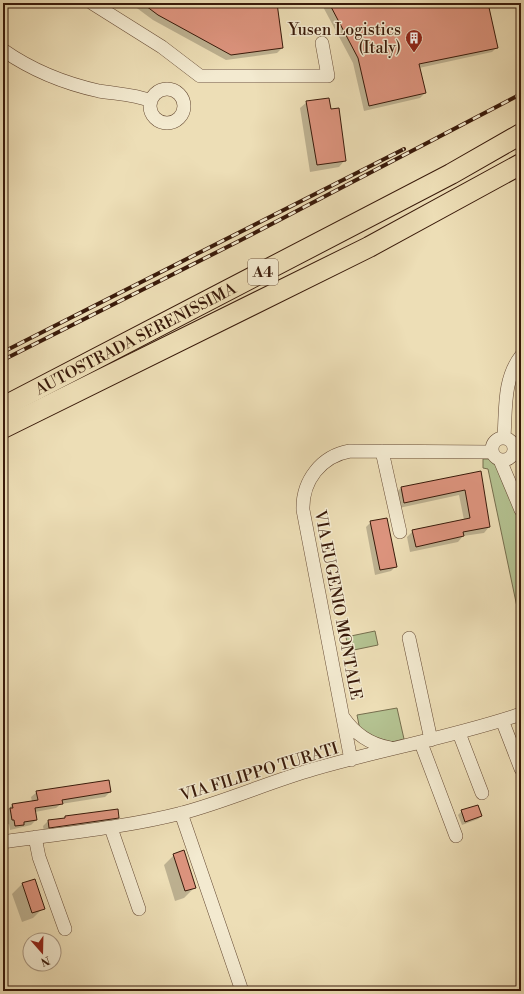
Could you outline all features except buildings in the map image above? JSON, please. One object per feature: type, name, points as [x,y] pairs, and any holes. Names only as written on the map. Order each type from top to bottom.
[{"type":"highway","name":"AUTOSTRADA SERENISSIMA","points":[[3,407],[444,177],[521,134]]},
{"type":"highway","name":"AUTOSTRADA SERENISSIMA","points":[[3,428],[369,247],[521,164]]},
{"type":"street","points":[[92,3],[162,47],[200,76],[328,76],[322,43]]},
{"type":"street","points":[[3,50],[41,73],[61,81],[102,91],[136,96],[151,101]]},
{"type":"street","points":[[504,437],[508,382],[511,371],[521,356]]},
{"type":"street","points":[[496,456],[511,457],[518,446],[511,440],[504,437],[494,442],[496,456],[521,510]]},
{"type":"street","name":"VIA EUGENIO MONTALE","points":[[351,760],[303,510],[303,499],[312,476],[330,458],[350,451],[496,456]]},
{"type":"street","points":[[382,451],[400,532]]},
{"type":"street","points":[[409,638],[426,742],[456,836]]},
{"type":"street","name":"VIA FILIPPO TURATI","points":[[3,841],[111,828],[181,813],[231,798],[314,769],[426,742],[521,714]]},
{"type":"street","name":"VIA EUGENIO MONTALE","points":[[342,716],[365,740],[394,749]]},
{"type":"street","points":[[502,720],[521,768]]},
{"type":"street","points":[[459,733],[482,793]]},
{"type":"street","points":[[181,813],[242,991]]},
{"type":"street","points":[[111,828],[139,909]]},
{"type":"street","points":[[35,837],[39,857],[65,929]]},
{"type":"green space","points":[[483,459],[490,459],[496,463],[521,523],[521,626],[488,469],[483,468]]},
{"type":"green space","points":[[375,631],[378,645],[349,651],[346,637]]},
{"type":"green space","points":[[397,708],[404,739],[388,743],[360,730],[357,715]]},
{"type":"railway","points":[[3,360],[241,240],[521,94]]},
{"type":"railway","points":[[3,352],[404,149]]},
{"type":"place","name":"Yusen Logistics (Italy)","points":[[414,53]]}]
